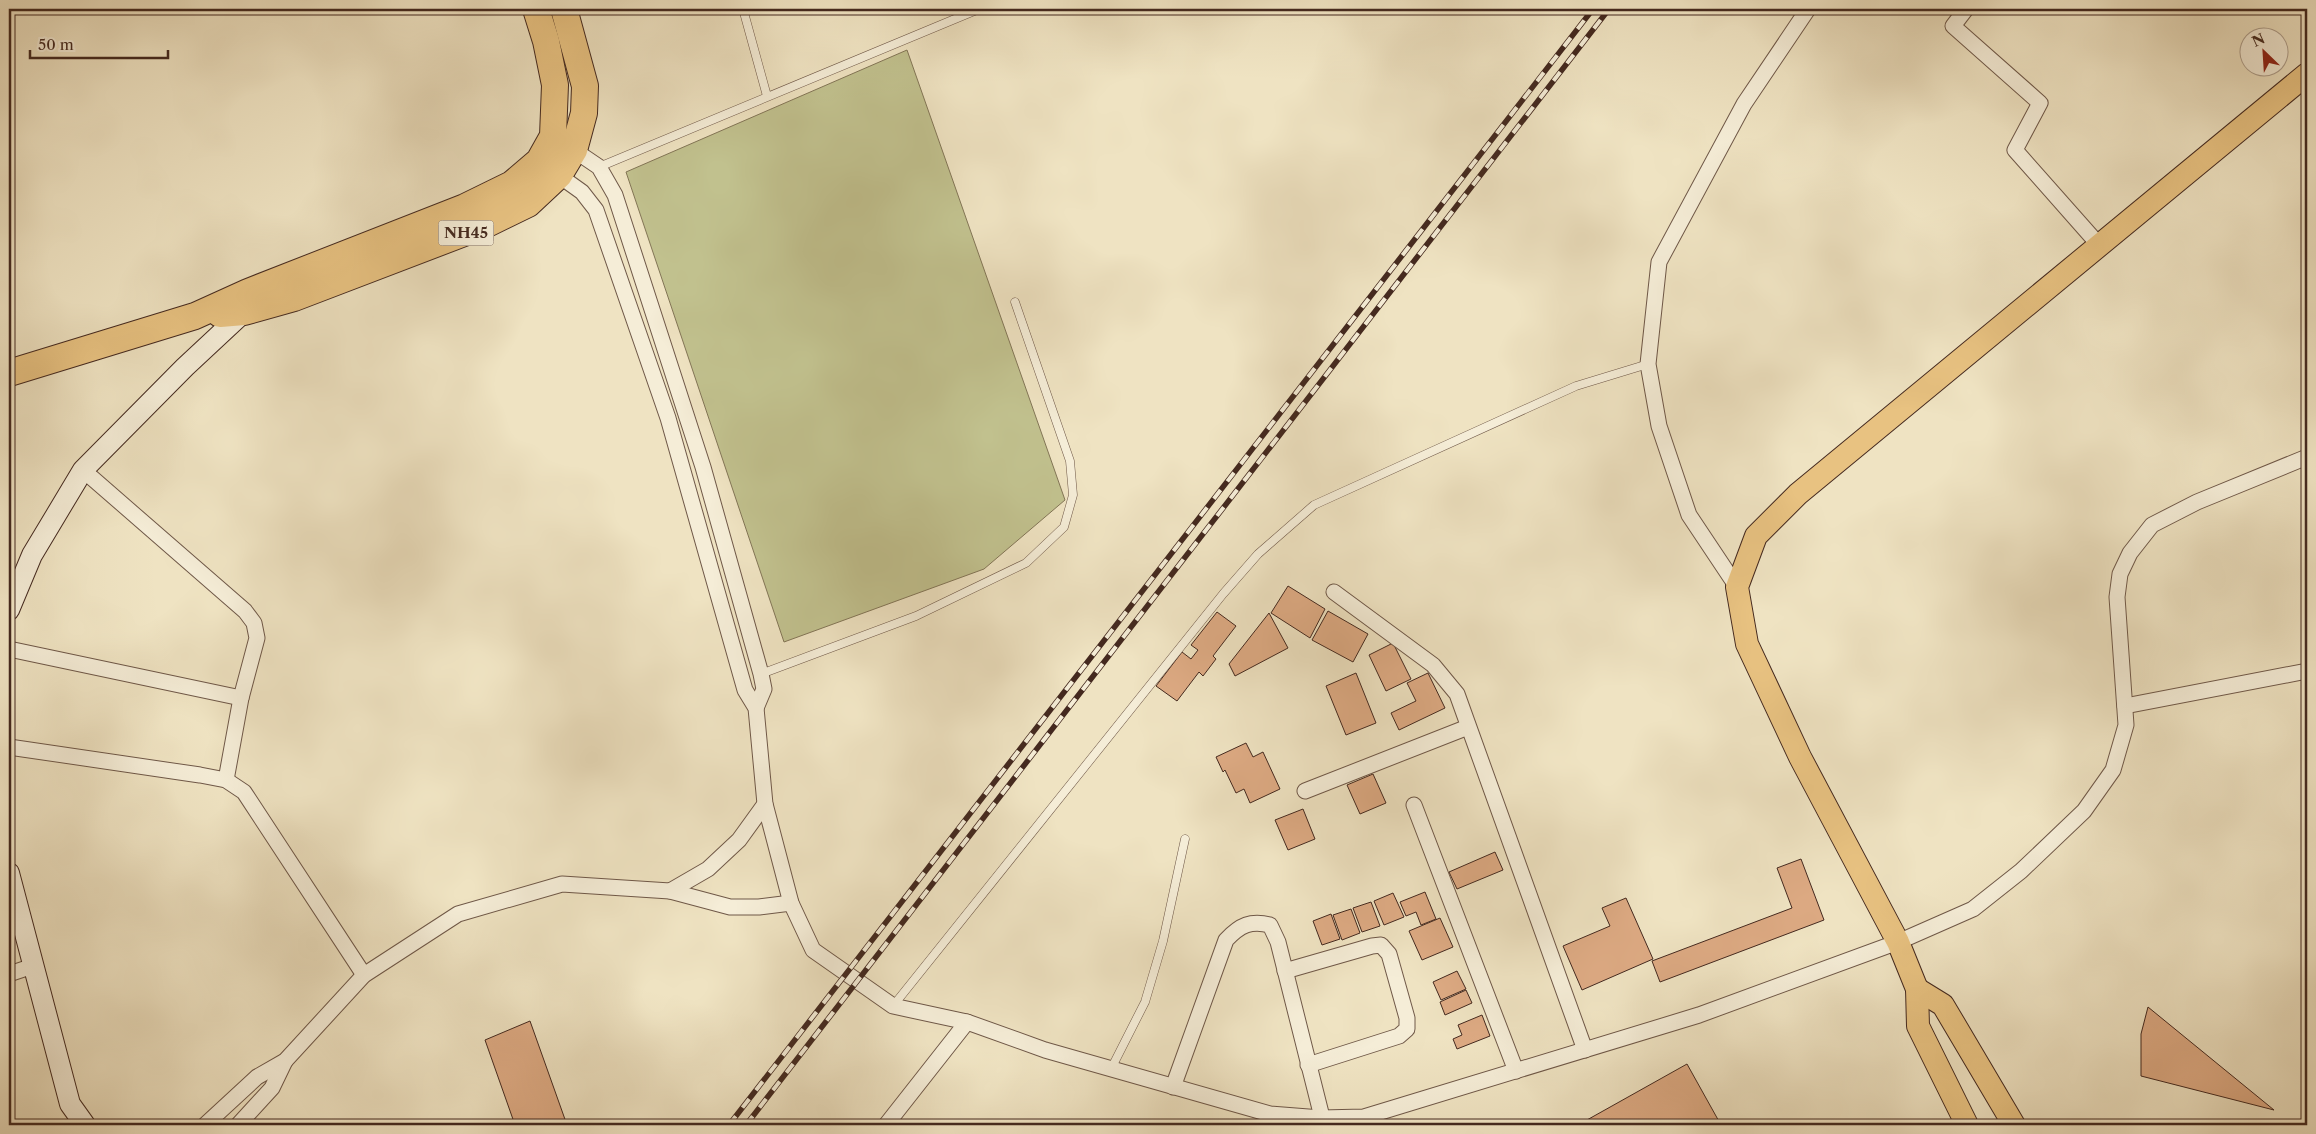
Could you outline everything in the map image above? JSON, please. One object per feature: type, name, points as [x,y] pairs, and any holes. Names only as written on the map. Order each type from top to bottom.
[{"type":"highway","name":"NH45","points":[[536,9],[546,41],[564,143]]},
{"type":"highway","name":"NH45","points":[[9,373],[246,302],[466,207],[549,168],[584,113],[585,86],[564,9]]},
{"type":"main road","points":[[1968,1125],[1918,1026],[1918,989],[1898,942],[1800,756],[1747,644],[1737,587],[1756,536],[1798,494],[2307,74]]},
{"type":"main road","points":[[1918,989],[1943,1005],[2014,1125]]},
{"type":"street","points":[[1737,587],[1689,515],[1659,426],[1648,364],[1659,262],[1744,104],[1808,9]]},
{"type":"street","points":[[1966,9],[1953,26],[2040,103],[2015,150],[2099,245]]},
{"type":"street","points":[[564,143],[599,167],[615,195],[703,467],[761,674],[764,689],[756,708]]},
{"type":"street","points":[[549,168],[582,192],[596,210],[668,418],[745,690],[756,708],[765,804],[791,904],[812,950],[893,1006],[967,1022],[1045,1050],[1270,1114],[1322,1121],[1367,1121],[1516,1071],[1699,1015],[1898,942],[1973,909],[2021,871],[2084,811],[2113,770],[2126,725],[2117,597],[2120,574],[2136,546],[2152,525],[2197,502],[2307,457]]},
{"type":"street","points":[[9,610],[32,555],[83,470],[246,302]]},
{"type":"street","points":[[83,470],[245,611],[254,623],[257,638],[240,698],[226,780]]},
{"type":"street","points":[[1334,592],[1433,665],[1457,694],[1585,1050]]},
{"type":"street","points":[[9,649],[240,698]]},
{"type":"street","points":[[2125,706],[2307,671]]},
{"type":"street","points":[[1305,791],[1468,726]]},
{"type":"street","points":[[9,747],[226,780],[244,792],[266,823],[364,975]]},
{"type":"street","points":[[670,891],[708,870],[739,840],[765,804]]},
{"type":"street","points":[[1414,805],[1516,1071]]},
{"type":"street","points":[[9,873],[70,1104],[85,1125]]},
{"type":"street","points":[[238,1125],[272,1088],[285,1061],[364,975],[458,914],[562,884],[670,891],[730,907],[759,908],[791,904]]},
{"type":"street","points":[[1173,1086],[1226,940],[1236,929],[1257,922],[1270,925],[1278,942],[1322,1121]]},
{"type":"street","points":[[1285,971],[1372,946],[1380,946],[1389,954],[1407,1018],[1407,1029],[1399,1036],[1308,1065]]},
{"type":"street","points":[[9,974],[33,966]]},
{"type":"street","points":[[886,1125],[967,1022]]},
{"type":"street","points":[[205,1125],[256,1077],[285,1061]]},
{"type":"street","points":[[65,1125],[70,1104]]},
{"type":"lane","points":[[743,9],[767,96]]},
{"type":"lane","points":[[599,167],[979,9]]},
{"type":"lane","points":[[761,674],[916,616],[1026,563],[1064,527],[1073,495],[1070,460],[1015,302]]},
{"type":"lane","points":[[893,1006],[1223,594],[1258,554],[1314,505],[1576,386],[1648,364]]},
{"type":"lane","points":[[1111,1069],[1145,1002],[1163,941],[1186,839]]},
{"type":"green space","points":[[907,50],[1065,500],[984,569],[784,642],[626,172]]},
{"type":"building","points":[[1288,586],[1325,609],[1310,638],[1271,613]]},
{"type":"building","points":[[1328,611],[1368,634],[1353,662],[1312,640]]},
{"type":"building","points":[[1217,612],[1236,626],[1213,656],[1216,659],[1203,676],[1199,672],[1177,701],[1156,686],[1182,652],[1191,659],[1198,650],[1191,645]]},
{"type":"building","points":[[1269,613],[1288,648],[1235,676],[1229,664]]},
{"type":"building","points":[[1393,643],[1411,679],[1386,691],[1369,655]]},
{"type":"building","points":[[1356,673],[1376,723],[1346,735],[1326,686]]},
{"type":"building","points":[[1428,673],[1445,708],[1399,730],[1391,713],[1416,701],[1407,683]]},
{"type":"building","points":[[1246,743],[1253,757],[1263,752],[1280,789],[1250,803],[1244,789],[1236,793],[1225,770],[1223,772],[1216,757]]},
{"type":"building","points":[[1373,774],[1386,803],[1360,814],[1347,785]]},
{"type":"building","points":[[1303,809],[1315,839],[1288,850],[1275,820]]},
{"type":"building","points":[[1495,852],[1503,870],[1457,889],[1449,872]]},
{"type":"building","points":[[1801,859],[1824,920],[1660,982],[1652,961],[1792,908],[1777,868]]},
{"type":"building","points":[[1425,892],[1436,919],[1421,925],[1416,912],[1406,916],[1400,902]]},
{"type":"building","points":[[1393,893],[1404,917],[1384,925],[1374,901]]},
{"type":"building","points":[[1626,898],[1653,959],[1582,990],[1563,946],[1610,926],[1602,908]]},
{"type":"building","points":[[1371,902],[1380,926],[1362,932],[1353,908]]},
{"type":"building","points":[[1351,909],[1360,933],[1342,940],[1333,915]]},
{"type":"building","points":[[1331,914],[1340,939],[1322,945],[1313,921]]},
{"type":"building","points":[[1440,918],[1453,947],[1422,960],[1409,931]]},
{"type":"building","points":[[1457,971],[1466,989],[1441,1000],[1433,982]]},
{"type":"building","points":[[1466,990],[1472,1003],[1445,1015],[1440,1002]]},
{"type":"building","points":[[2148,1007],[2274,1110],[2141,1076],[2141,1034]]},
{"type":"building","points":[[1482,1015],[1490,1036],[1457,1049],[1453,1039],[1462,1035],[1458,1025]]},
{"type":"building","points":[[530,1021],[567,1125],[515,1125],[485,1040]]},
{"type":"building","points":[[1687,1064],[1721,1125],[1578,1125]]},
{"type":"railway","points":[[729,1125],[1593,9]]},
{"type":"railway","points":[[746,1125],[1609,9]]}]
